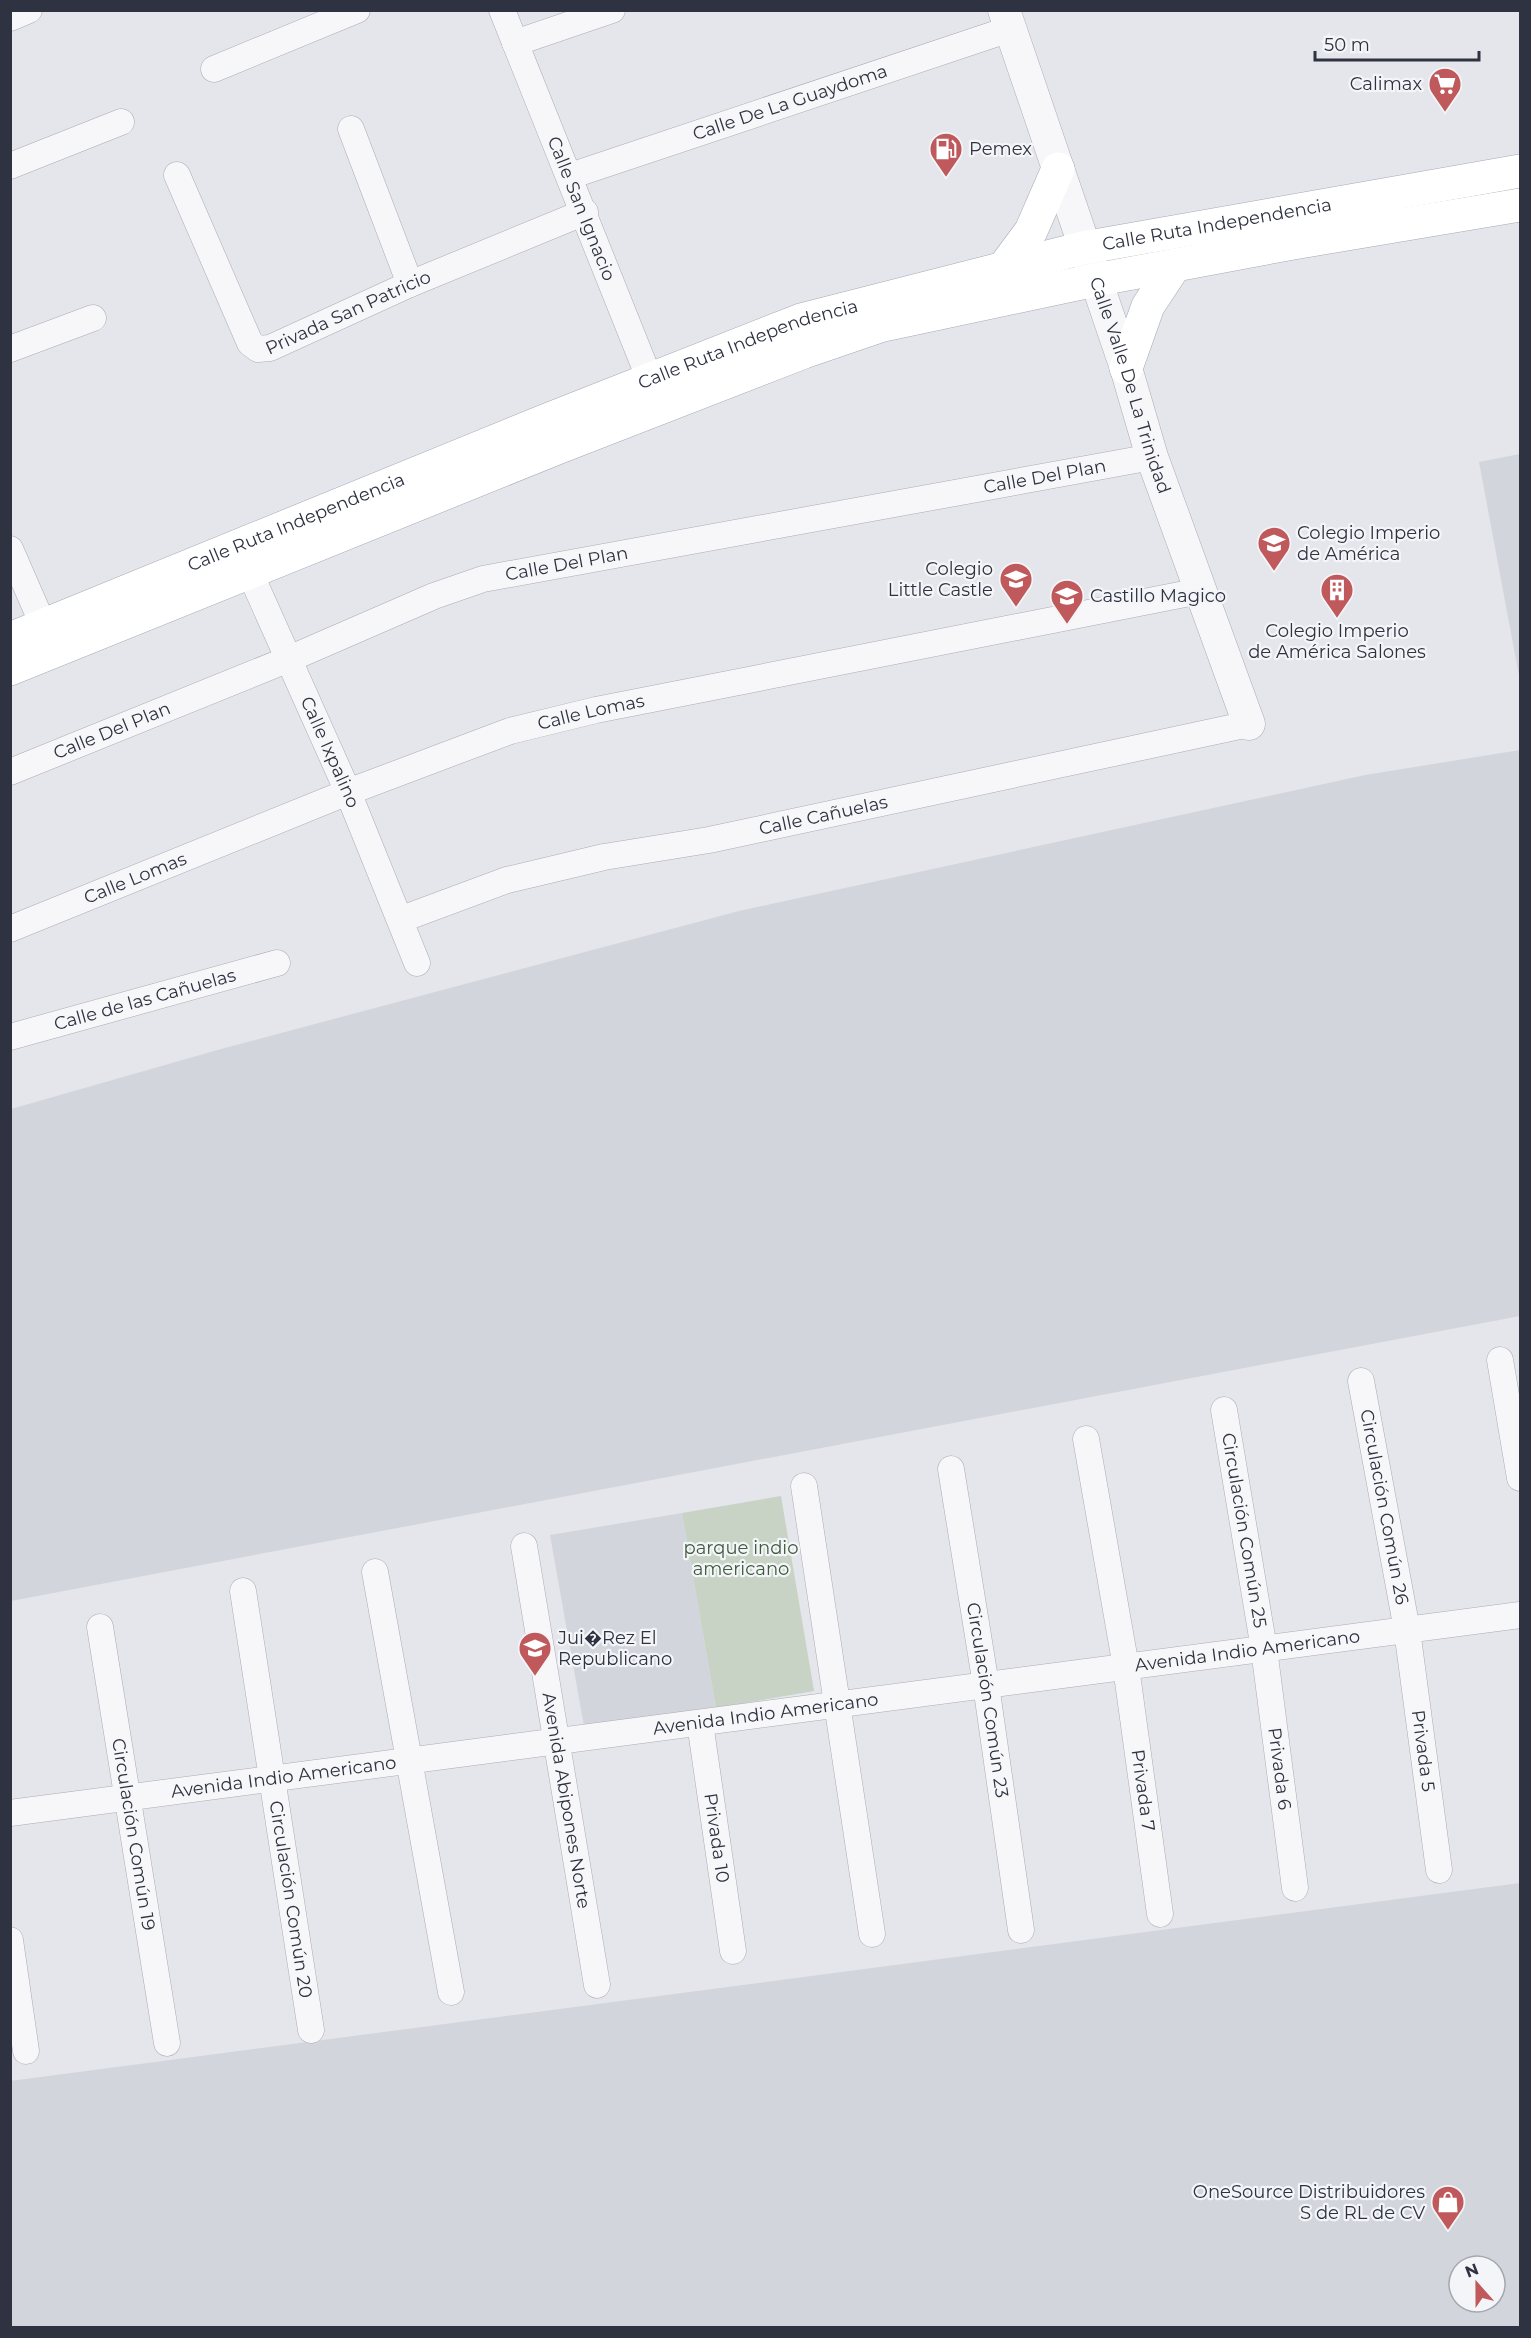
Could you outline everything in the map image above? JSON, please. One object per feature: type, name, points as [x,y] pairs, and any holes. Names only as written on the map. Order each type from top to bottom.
[{"type":"main road","points":[[1005,266],[1031,231],[1058,169]]},
{"type":"main road","name":"Calle Ruta Independencia","points":[[10,669],[49,639],[655,393],[801,320],[1005,266],[1083,248],[1521,171]]},
{"type":"main road","name":"Calle Ruta Independencia","points":[[655,393],[804,352],[883,326],[1095,280],[1521,205]]},
{"type":"main road","points":[[1126,368],[1148,306],[1175,265]]},
{"type":"main road","name":"Calle Ruta Independencia","points":[[10,639],[49,639]]},
{"type":"street","points":[[10,18],[29,10]]},
{"type":"street","points":[[214,69],[357,10]]},
{"type":"street","name":"Calle San Ignacio","points":[[502,10],[585,212],[655,393]]},
{"type":"street","points":[[515,43],[612,10]]},
{"type":"street","name":"Calle Valle De La Trinidad","points":[[1007,20],[1083,248],[1126,368],[1152,457],[1249,724]]},
{"type":"street","name":"Calle De La Guaydoma","points":[[570,176],[1007,20]]},
{"type":"street","points":[[10,166],[121,122]]},
{"type":"street","points":[[351,129],[410,284]]},
{"type":"street","name":"Privada San Patricio","points":[[177,175],[249,343],[258,349],[270,348],[410,284],[585,212]]},
{"type":"street","points":[[10,349],[93,318]]},
{"type":"street","name":"Calle Del Plan","points":[[10,772],[289,659],[434,596],[483,579],[1152,457]]},
{"type":"street","points":[[10,549],[49,639]]},
{"type":"street","name":"Calle Ixpalino","points":[[244,558],[348,792],[402,919],[417,963]]},
{"type":"street","name":"Calle Lomas","points":[[10,929],[348,792],[510,731],[596,710],[1200,591]]},
{"type":"street","name":"Calle Cañuelas","points":[[402,919],[517,877],[604,857],[709,840],[1249,724]]},
{"type":"street","name":"Calle de las Cañuelas","points":[[10,1036],[278,963]]},
{"type":"street","points":[[1500,1360],[1521,1478]]},
{"type":"street","name":"Circulación Común 26","points":[[1361,1381],[1407,1630]]},
{"type":"street","name":"Circulación Común 25","points":[[1224,1410],[1264,1649]]},
{"type":"street","name":"Privada 7","points":[[1086,1439],[1126,1667],[1160,1914]]},
{"type":"street","name":"Circulación Común 23","points":[[951,1469],[986,1685],[1021,1930]]},
{"type":"street","points":[[804,1486],[872,1934]]},
{"type":"street","name":"Avenida Abipones Norte","points":[[524,1546],[597,1985]]},
{"type":"street","points":[[375,1572],[451,1992]]},
{"type":"street","name":"Circulación Común 20","points":[[243,1591],[311,2030]]},
{"type":"street","name":"Avenida Indio Americano","points":[[10,1813],[1521,1616]]},
{"type":"street","name":"Circulación Común 19","points":[[100,1627],[167,2043]]},
{"type":"street","name":"Privada 5","points":[[1407,1630],[1439,1870]]},
{"type":"street","name":"Privada 6","points":[[1264,1649],[1295,1888]]},
{"type":"street","name":"Privada 10","points":[[700,1723],[733,1951]]},
{"type":"street","points":[[10,1940],[26,2051]]},
{"type":"shaded area","points":[[1520,454],[1520,681],[1479,462]]},
{"type":"shaded area","points":[[1520,750],[1520,1316],[11,1601],[11,1109],[221,1049],[739,911],[1365,775]]},
{"type":"shaded area","points":[[682,1513],[716,1708],[585,1732],[550,1535]]},
{"type":"shaded area","points":[[1520,1883],[1520,2327],[11,2327],[10,2081]]},
{"type":"green space","name":"parque indio americano","points":[[781,1496],[814,1691],[716,1708],[682,1513]]},
{"type":"place","name":"Calimax","points":[[1445,113]]},
{"type":"place","name":"Pemex","points":[[946,178]]},
{"type":"place","name":"Colegio Imperio de América","points":[[1274,572]]},
{"type":"place","name":"Colegio Little Castle","points":[[1016,608]]},
{"type":"place","name":"Colegio Imperio de América Salones","points":[[1337,619]]},
{"type":"place","name":"Castillo Magico","points":[[1067,625]]},
{"type":"place","name":"Jui�Rez El Republicano","points":[[535,1677]]},
{"type":"place","name":"OneSource Distribuidores S de RL de CV","points":[[1448,2231]]}]
